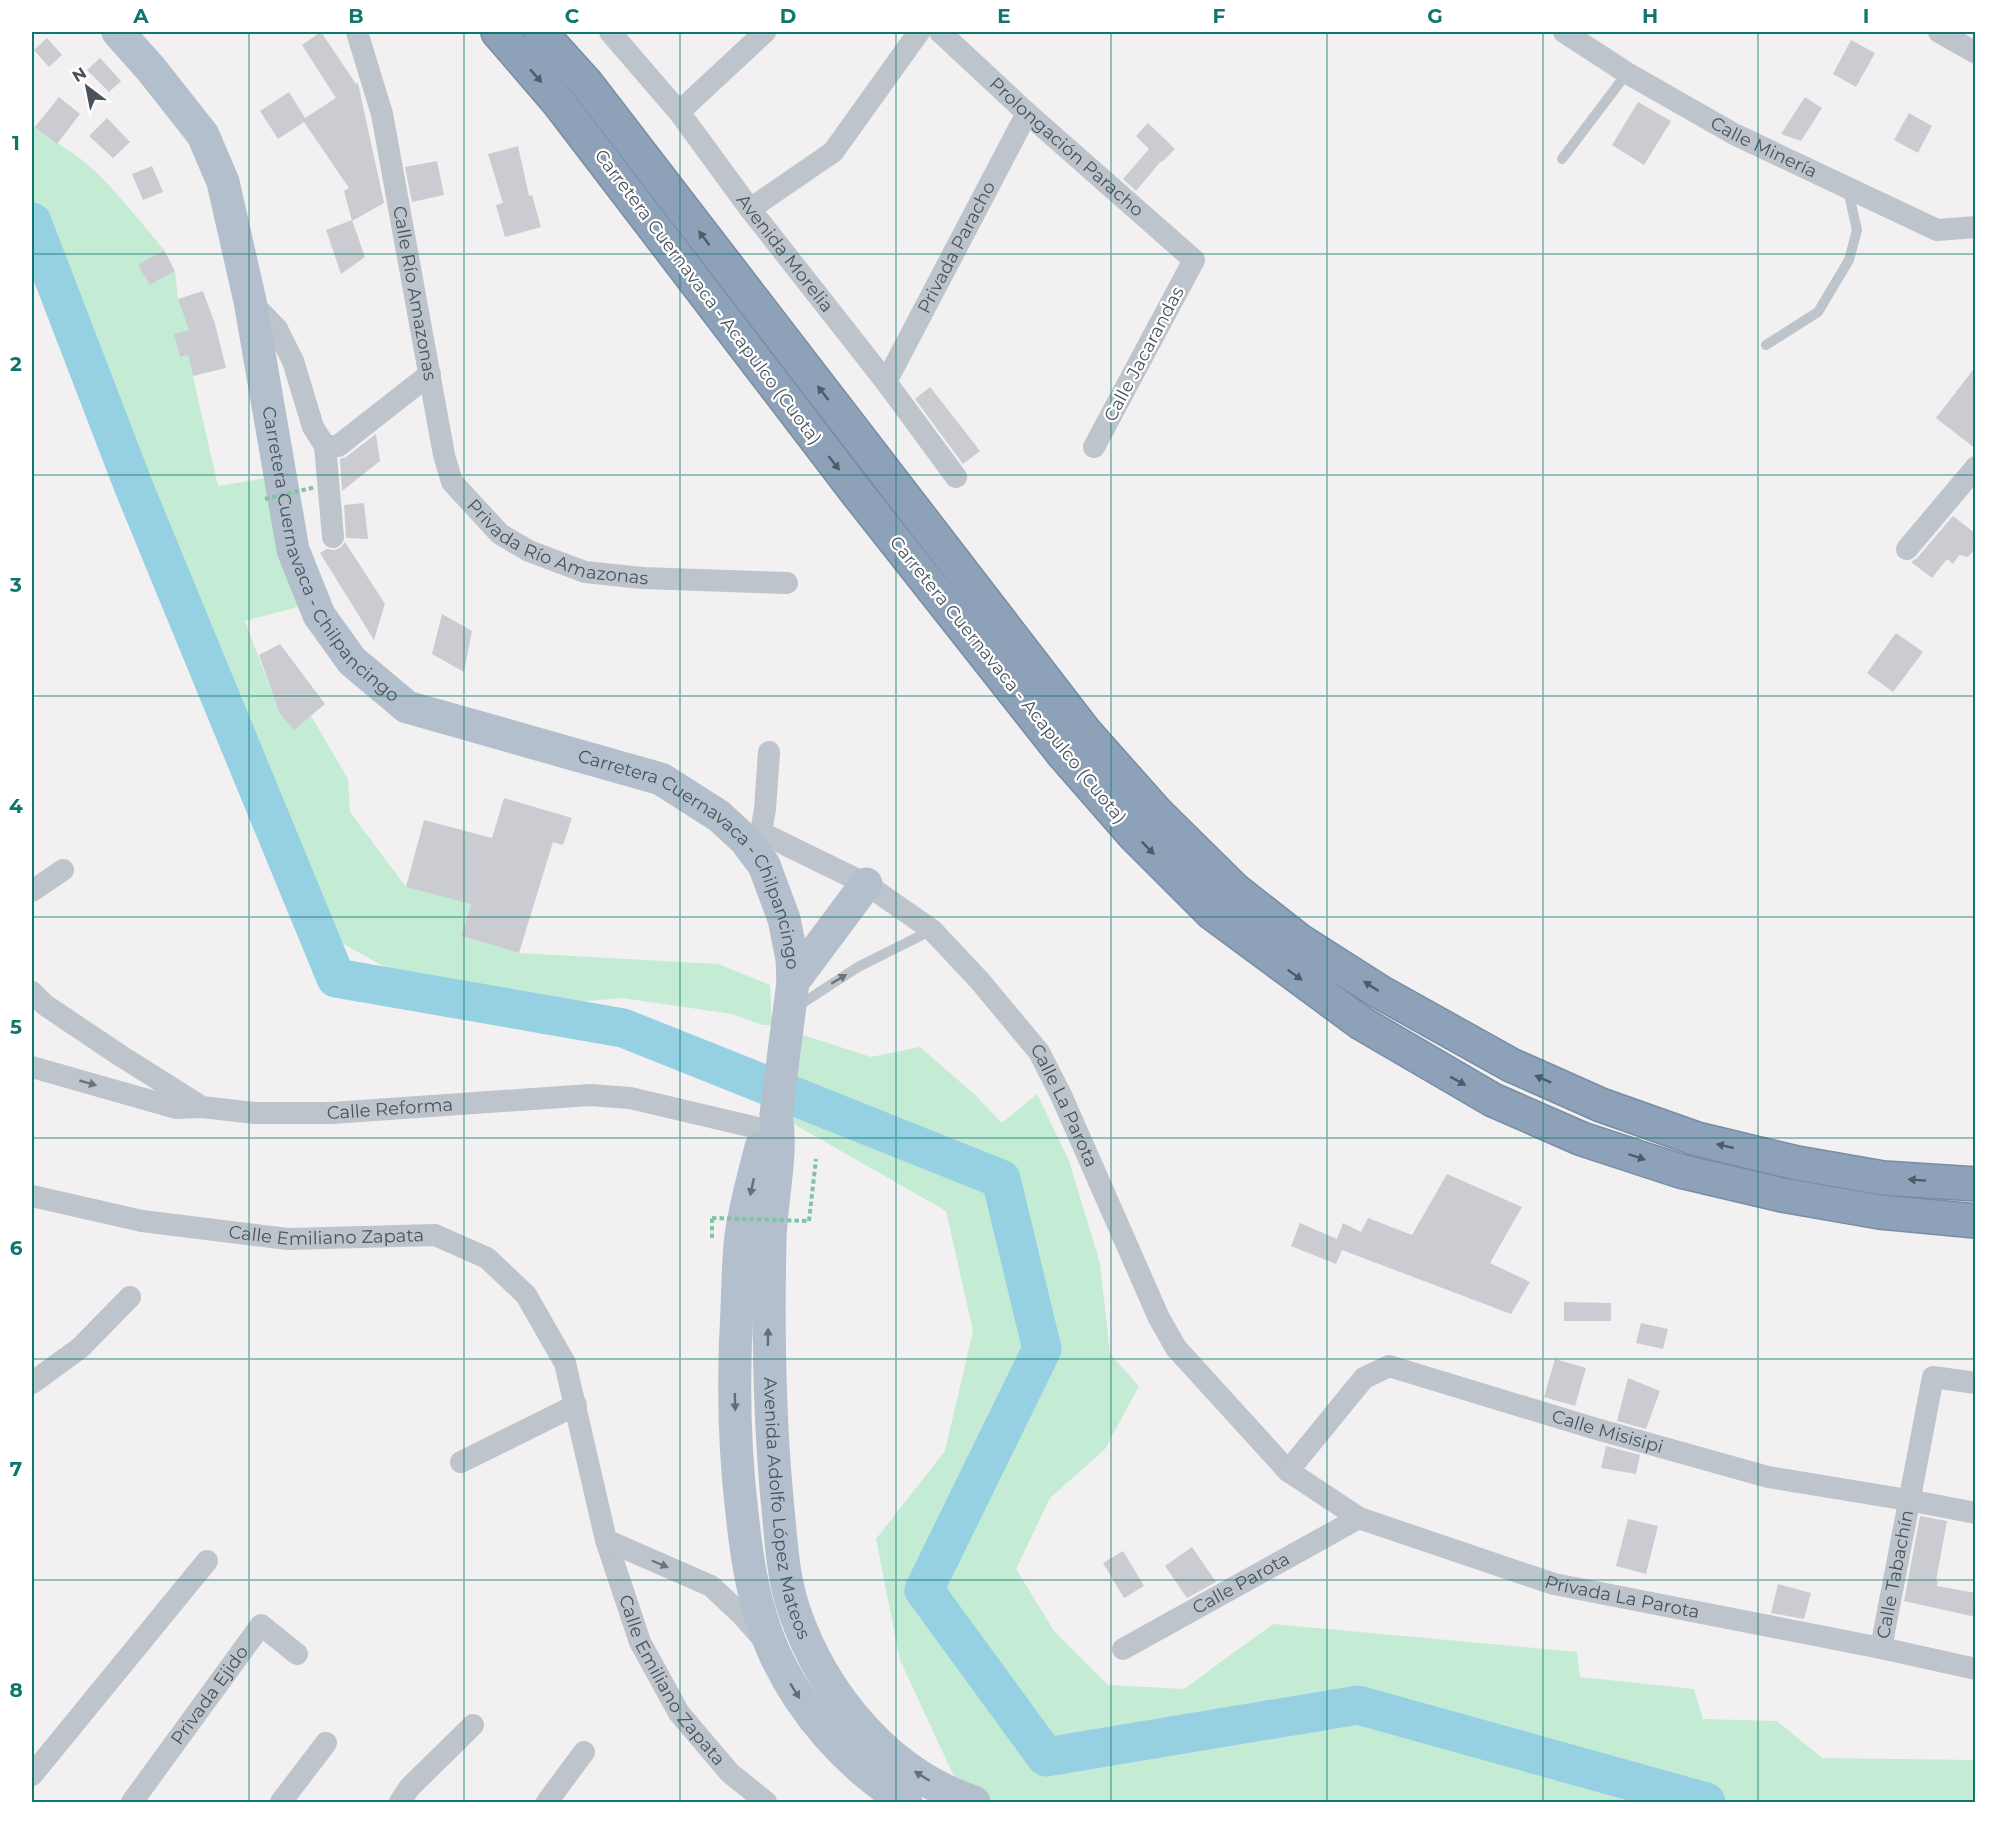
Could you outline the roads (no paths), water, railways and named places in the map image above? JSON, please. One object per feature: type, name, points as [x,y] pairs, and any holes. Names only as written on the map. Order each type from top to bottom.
[{"type":"highway","name":"Carretera Cuernavaca - Acapulco (Cuota)","points":[[498,32],[559,103],[858,494],[1064,755],[1133,834],[1212,913],[1361,1023],[1492,1100],[1582,1139],[1680,1171],[1782,1195],[1880,1212],[1976,1221]]},
{"type":"highway","name":"Carretera Cuernavaca - Acapulco (Cuota)","points":[[540,32],[586,83],[1085,732],[1156,812],[1235,890],[1300,941],[1380,992],[1511,1065],[1601,1105],[1697,1139],[1797,1162],[1882,1178],[1976,1184]]},
{"type":"main road","name":"Carretera Cuernavaca - Chilpancingo","points":[[118,32],[151,69],[203,135],[223,182],[250,301],[293,550],[319,615],[352,661],[407,707],[661,779],[752,839],[784,919],[792,959],[791,1007],[774,1119]]},
{"type":"main road","points":[[791,1007],[866,884]]},
{"type":"main road","name":"Avenida Adolfo López Mateos","points":[[774,1119],[741,1236],[735,1364],[737,1467],[746,1552],[756,1603],[787,1678],[821,1728],[865,1773],[906,1803]]},
{"type":"main road","name":"Avenida Adolfo López Mateos","points":[[774,1119],[768,1351],[773,1456],[782,1546],[786,1578],[794,1608],[804,1638],[818,1666],[835,1693],[871,1737],[916,1772],[940,1787],[974,1803]]},
{"type":"street","name":"Calle Río Amazonas","points":[[325,446],[338,446],[430,374],[382,114],[357,32]]},
{"type":"street","name":"Avenida Morelia","points":[[610,32],[679,112],[750,209],[886,382],[956,477]]},
{"type":"street","points":[[679,112],[765,32]]},
{"type":"street","points":[[750,209],[833,152],[919,32]]},
{"type":"street","name":"Prolongación Paracho","points":[[940,32],[1027,113],[1194,260]]},
{"type":"street","name":"Calle Minería","points":[[1564,32],[1627,73],[1734,134],[1937,230],[1976,227]]},
{"type":"street","points":[[1939,32],[1976,53]]},
{"type":"street","name":"Privada Paracho","points":[[886,382],[1027,113]]},
{"type":"street","name":"Calle Jacarandas","points":[[1094,447],[1194,260]]},
{"type":"street","points":[[250,301],[277,330],[293,361],[313,427],[325,446],[333,537]]},
{"type":"street","name":"Privada Río Amazonas","points":[[430,374],[444,455],[452,482],[500,534],[528,551],[585,572],[642,578],[787,583]]},
{"type":"street","points":[[1907,549],[1976,467]]},
{"type":"street","points":[[752,839],[765,809],[769,752]]},
{"type":"street","name":"Calle La Parota","points":[[752,839],[770,837],[866,884],[932,930],[979,980],[1039,1052],[1061,1095],[1158,1318],[1176,1348],[1288,1471]]},
{"type":"street","points":[[32,891],[63,870]]},
{"type":"street","name":"Calle Reforma","points":[[32,992],[45,1005],[202,1107],[255,1113],[332,1113],[590,1095],[630,1098],[774,1119]]},
{"type":"street","points":[[32,1067],[176,1108],[202,1107]]},
{"type":"street","name":"Calle Emiliano Zapata","points":[[32,1196],[142,1221],[288,1239],[435,1236],[487,1258],[526,1295],[565,1363],[606,1540],[640,1642],[679,1713],[730,1773],[766,1803]]},
{"type":"street","points":[[32,1383],[80,1348],[130,1297]]},
{"type":"street","name":"Calle Misisipi","points":[[1288,1471],[1365,1378],[1389,1366],[1593,1428],[1768,1477],[1908,1500],[1976,1514]]},
{"type":"street","name":"Calle Tabachín","points":[[1881,1648],[1933,1377],[1976,1383]]},
{"type":"street","points":[[461,1462],[576,1405]]},
{"type":"street","name":"Privada La Parota","points":[[1288,1471],[1359,1518],[1554,1584],[1881,1648],[1976,1669]]},
{"type":"street","name":"Calle Parota","points":[[1123,1649],[1359,1518]]},
{"type":"street","points":[[606,1540],[711,1586],[774,1651]]},
{"type":"street","points":[[32,1775],[207,1561]]},
{"type":"street","name":"Privada Ejido","points":[[132,1803],[261,1625],[297,1654]]},
{"type":"street","points":[[400,1803],[409,1788],[473,1725]]},
{"type":"street","points":[[281,1803],[326,1743]]},
{"type":"street","points":[[547,1803],[584,1752]]},
{"type":"lane","points":[[1562,159],[1627,73]]},
{"type":"lane","points":[[1766,345],[1818,312],[1849,260],[1857,230],[1847,187]]},
{"type":"lane","points":[[791,1007],[858,967],[932,930]]},
{"type":"waterway","points":[[32,222],[135,490],[336,978],[623,1028],[1001,1179],[1042,1349],[924,1590],[1046,1757],[1358,1705],[1706,1802]]}]
